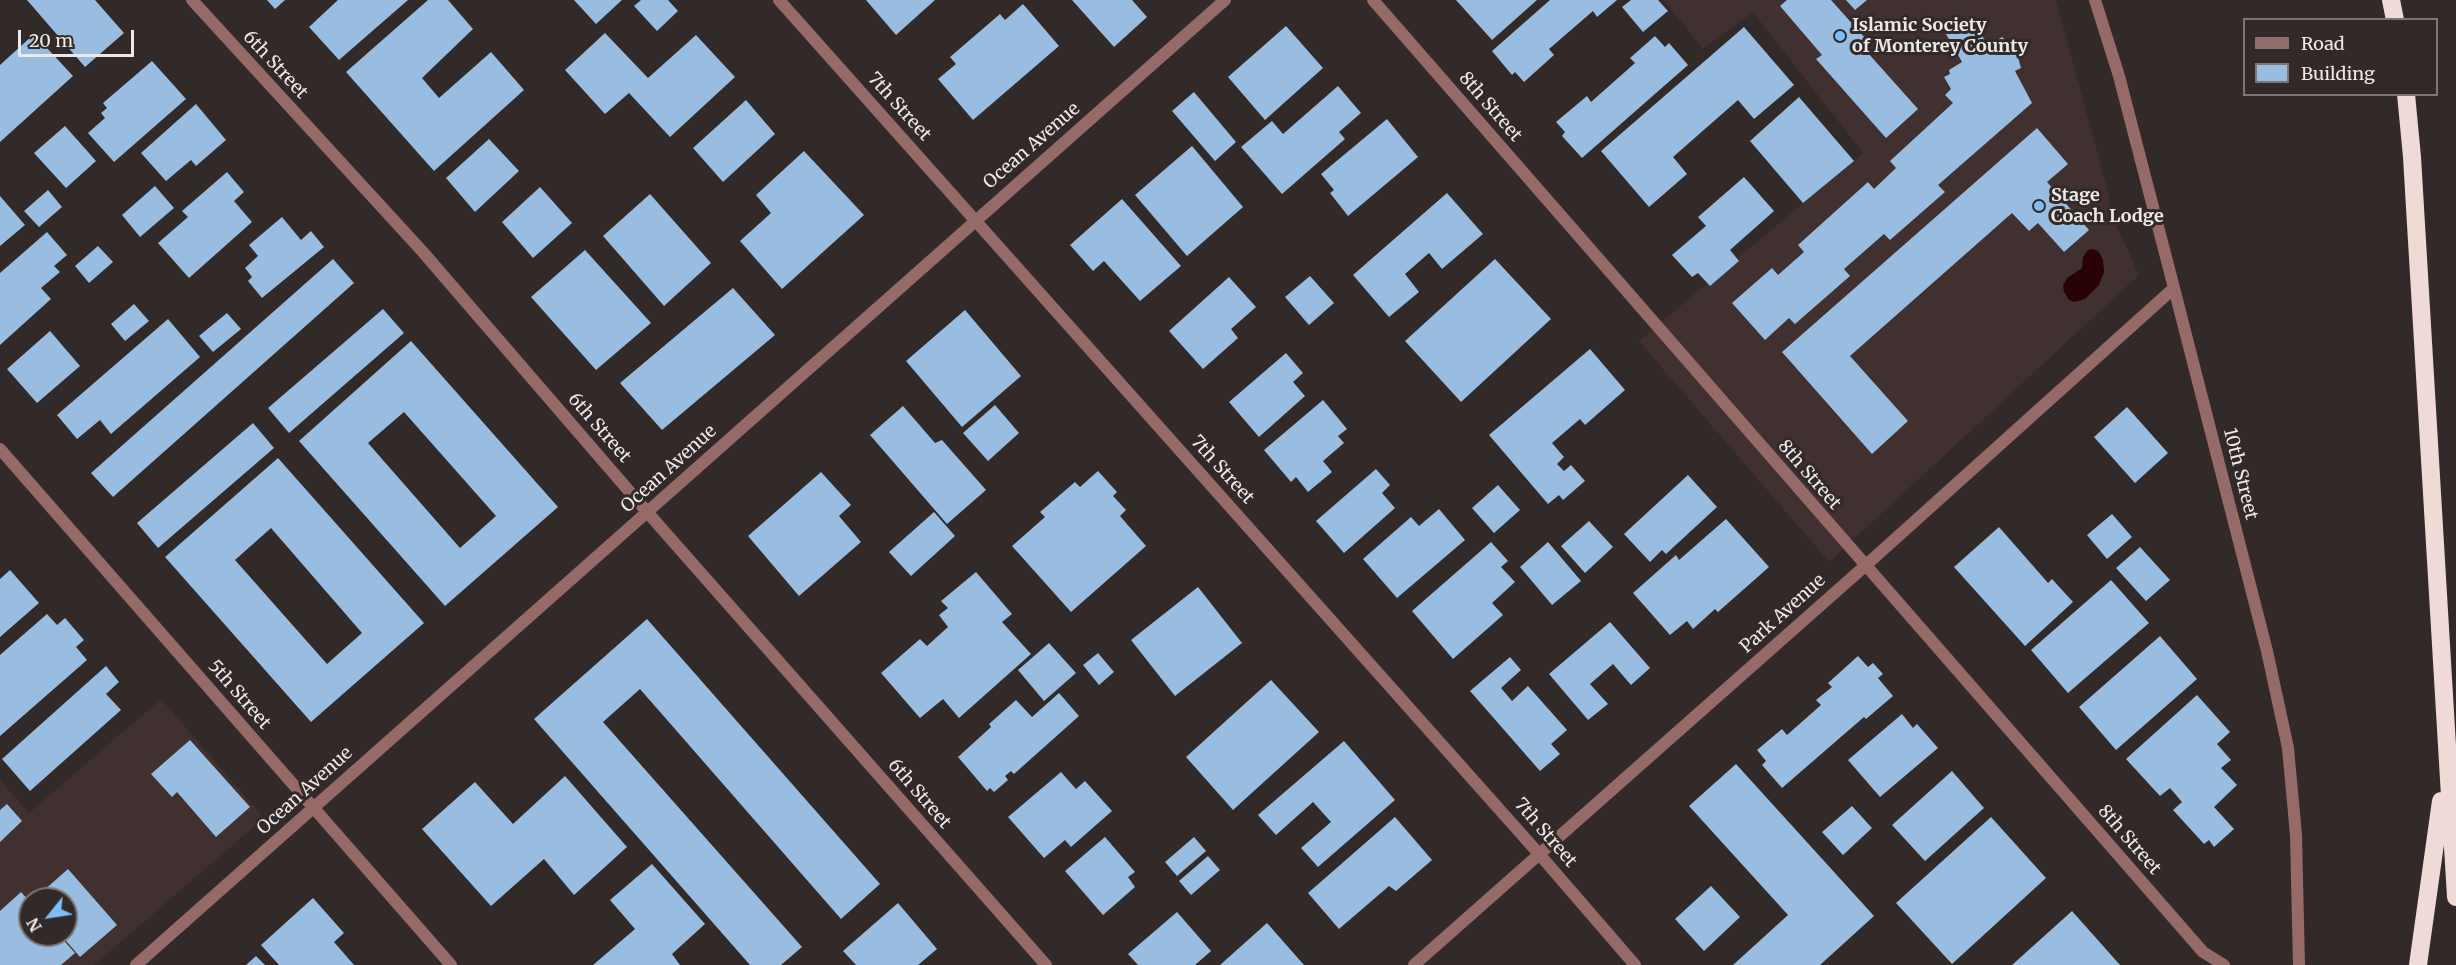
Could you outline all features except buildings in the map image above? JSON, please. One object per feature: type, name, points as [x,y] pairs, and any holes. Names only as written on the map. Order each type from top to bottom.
[{"type":"highway","points":[[2391,0],[2395,18]]},
{"type":"highway","points":[[2406,96],[2413,168],[2456,897]]},
{"type":"highway","points":[[2418,965],[2447,761]]},
{"type":"street","name":"6th Street","points":[[192,0],[422,251],[648,513],[1046,965]]},
{"type":"street","name":"7th Street","points":[[780,0],[1540,855],[1635,965]]},
{"type":"street","name":"Ocean Avenue","points":[[136,965],[1225,0]]},
{"type":"street","name":"8th Street","points":[[1373,0],[2203,952],[2224,965]]},
{"type":"street","name":"10th Street","points":[[2096,0],[2119,76],[2174,288],[2267,651],[2288,748],[2296,834],[2299,965]]},
{"type":"street","name":"Park Avenue","points":[[1414,965],[1865,566],[2174,288]]},
{"type":"street","name":"5th Street","points":[[0,449],[451,965]]},
{"type":"shaded area","points":[[1664,0],[2056,0],[2109,196],[2110,211],[2139,275],[1829,562],[1639,341],[1863,153],[1753,12],[1703,49]]},
{"type":"shaded area","points":[[2094,249],[2099,252],[2103,260],[2104,272],[2099,285],[2085,299],[2074,302],[2069,300],[2063,286],[2067,278],[2082,268],[2083,257],[2088,250]]},
{"type":"shaded area","points":[[161,699],[264,818],[94,965],[0,965],[0,780],[29,813]]},
{"type":"place","name":"Islamic Society of Monterey County","points":[[1840,36]]},
{"type":"place","name":"Stage Coach Lodge","points":[[2039,206]]}]
